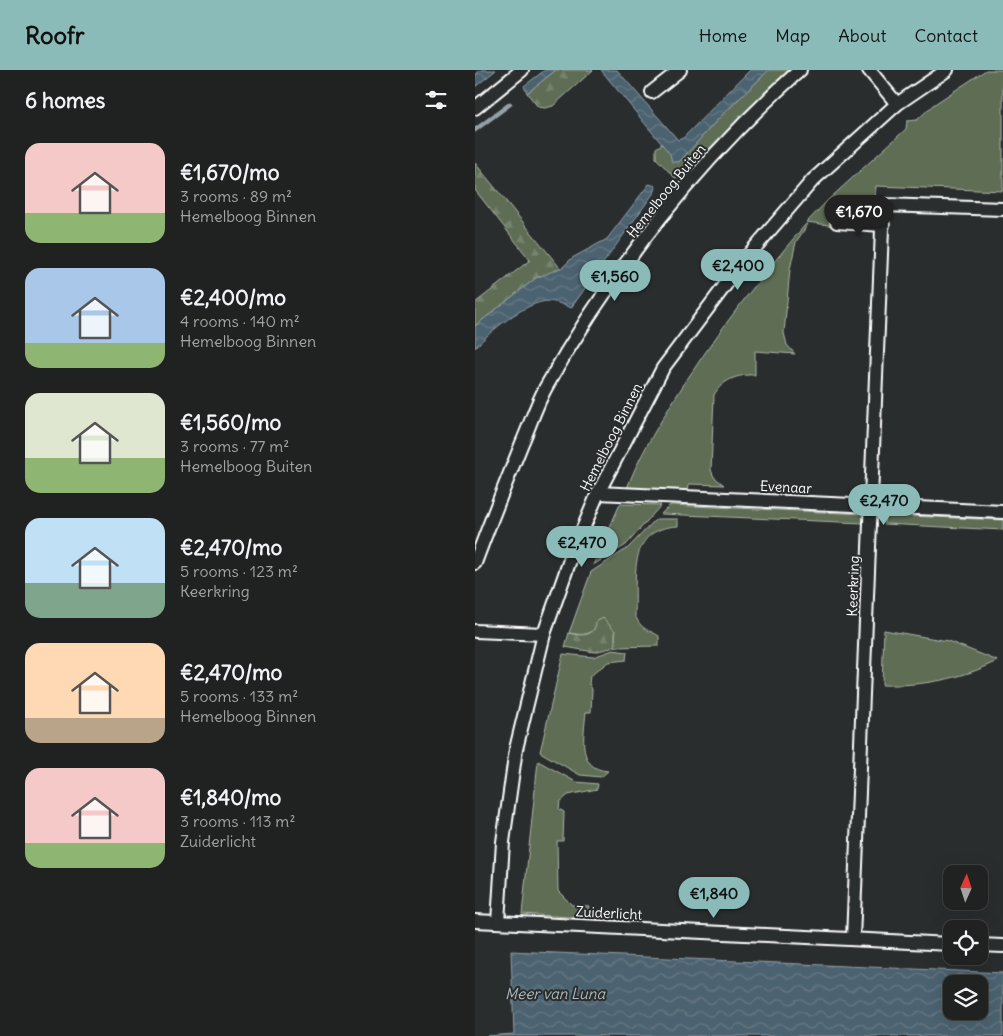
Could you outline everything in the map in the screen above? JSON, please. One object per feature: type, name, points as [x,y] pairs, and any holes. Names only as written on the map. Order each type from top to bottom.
[{"type":"street","points":[[475,108],[521,70]]},
{"type":"street","points":[[652,92],[680,70]]},
{"type":"street","name":"Hemelboog Buiten","points":[[475,563],[545,389],[606,291],[686,187],[755,110],[800,70]]},
{"type":"street","points":[[869,70],[897,104]]},
{"type":"street","name":"Hemelboog Binnen","points":[[497,922],[503,842],[516,749],[543,634],[571,557],[598,493],[663,368],[745,259],[813,180],[897,104],[947,70]]},
{"type":"street","name":"Keerkring","points":[[853,939],[883,205],[1003,210]]},
{"type":"street","points":[[837,222],[883,225]]},
{"type":"street","name":"Evenaar","points":[[598,493],[1003,512]]},
{"type":"street","points":[[475,631],[543,634]]},
{"type":"street","name":"Zuiderlicht","points":[[475,921],[943,944]]},
{"type":"street","points":[[988,945],[1003,946]]},
{"type":"green space","points":[[556,70],[593,70],[553,106],[538,107],[527,93]]},
{"type":"green space","points":[[769,70],[790,70],[736,122],[689,174],[684,177],[675,178],[656,158],[656,148],[662,144],[679,162],[720,117]]},
{"type":"green space","points":[[986,70],[1003,70],[1003,191],[876,186],[874,212],[836,209],[835,226],[807,222],[827,201],[906,129],[907,121],[917,120],[933,105]]},
{"type":"green space","points":[[475,163],[561,269],[536,278],[475,326],[475,303],[530,260],[475,190]]},
{"type":"green space","points":[[808,224],[796,242],[790,269],[784,333],[787,345],[795,354],[755,351],[755,375],[731,379],[721,385],[714,395],[711,470],[714,477],[724,485],[689,484],[688,494],[626,491],[635,468],[653,435],[702,356],[752,289],[805,225]]},
{"type":"green space","points":[[620,504],[661,505],[626,545],[593,565]]},
{"type":"green space","points":[[670,505],[864,514],[863,523],[661,514]]},
{"type":"green space","points":[[885,515],[1003,520],[1003,530],[884,524]]},
{"type":"green space","points":[[656,519],[678,519],[678,526],[661,529],[650,536],[642,545],[636,570],[635,615],[642,626],[659,636],[659,646],[615,647],[615,631],[596,628],[584,634],[569,633],[591,572],[628,548]]},
{"type":"green space","points":[[603,618],[615,631],[615,647],[594,652],[565,647],[569,633],[583,635],[590,633],[595,627],[596,622]]},
{"type":"green space","points":[[884,630],[948,641],[998,661],[956,677],[927,683],[882,685]]},
{"type":"green space","points":[[613,650],[627,652],[626,660],[608,662],[590,676],[589,684],[592,689],[591,712],[586,712],[584,740],[586,758],[598,769],[608,771],[601,777],[580,775],[540,752],[563,654],[593,657]]},
{"type":"green space","points":[[538,761],[576,782],[598,784],[597,789],[568,795],[560,802],[559,809],[564,812],[563,841],[557,841],[558,891],[572,905],[589,906],[586,918],[522,914]]},
{"type":"water","points":[[481,70],[496,70],[475,87],[475,75]]},
{"type":"water","points":[[545,70],[556,70],[527,93],[524,86]]},
{"type":"water","points":[[601,70],[617,70],[678,140],[683,138],[750,70],[769,70],[720,117],[679,162],[672,162],[670,154]]},
{"type":"water","points":[[649,184],[656,186],[655,191],[571,308],[549,301],[530,306],[509,318],[475,348],[475,326],[536,278],[563,267],[572,258],[607,239]]},
{"type":"water","name":"Meer van Luna","points":[[511,951],[1003,973],[1003,1036],[487,1036],[514,1034]]},
{"type":"waterway","points":[[475,130],[510,104]]}]
